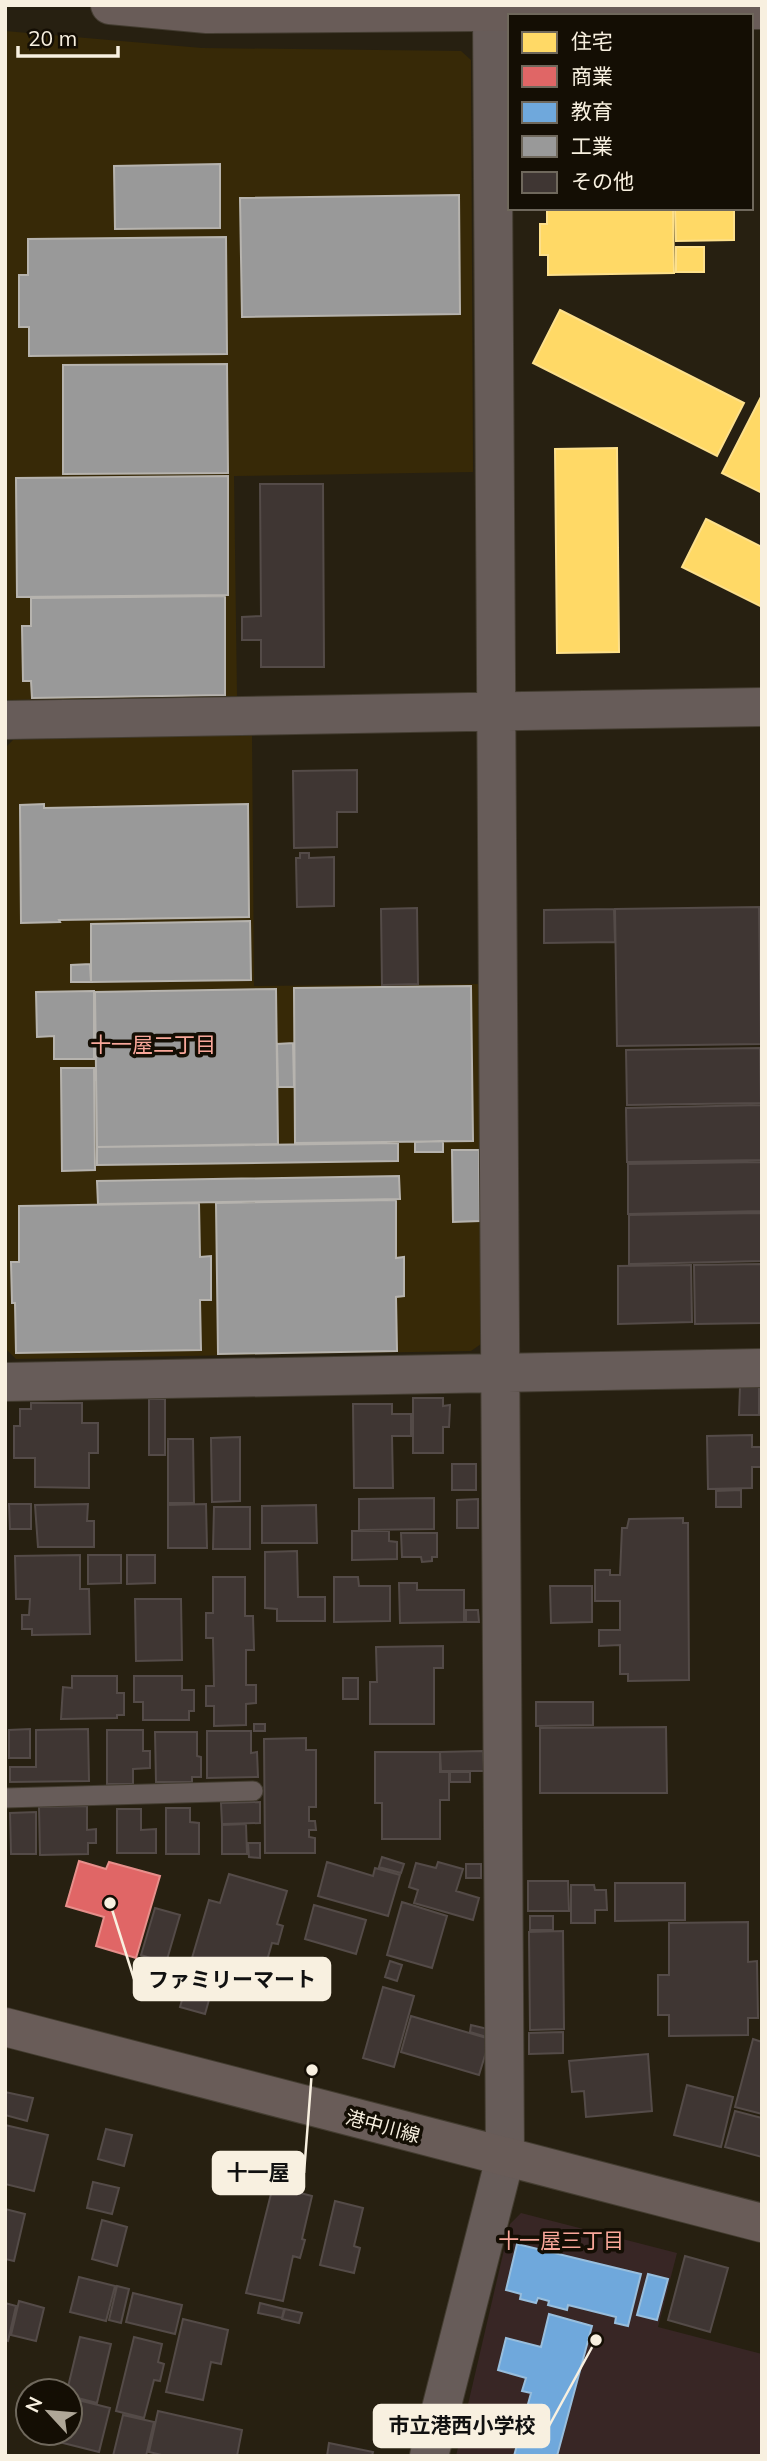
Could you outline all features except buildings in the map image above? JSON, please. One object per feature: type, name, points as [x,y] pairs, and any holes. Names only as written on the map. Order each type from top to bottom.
[{"type":"main road","points":[[110,5],[206,14],[762,10]]},
{"type":"main road","name":"港中川線","points":[[5,2027],[762,2224]]},
{"type":"street","points":[[429,2456],[505,2158],[492,13]]},
{"type":"street","points":[[5,720],[762,707]]},
{"type":"street","points":[[5,1382],[762,1368]]},
{"type":"lane","points":[[5,1798],[253,1791]]},
{"type":"shaded area","points":[[5,31],[202,48],[461,51],[471,60],[473,472],[234,476],[237,696],[5,700]]},
{"type":"shaded area","points":[[252,734],[254,986],[478,984],[481,1344],[471,1351],[16,1359],[7,1350],[5,748],[13,740]]},
{"type":"shaded area","points":[[521,2213],[677,2253],[658,2327],[762,2354],[762,2456],[456,2456],[510,2224]]},
{"type":"place","name":"ファミリーマート","points":[[110,1903]]},
{"type":"place","name":"十一屋","points":[[312,2070]]},
{"type":"place","name":"市立港西小学校","points":[[596,2340]]},
{"type":"district","name":"十一屋二丁目","points":[[153,1045]]},
{"type":"district","name":"十一屋三丁目","points":[[561,2241]]}]
